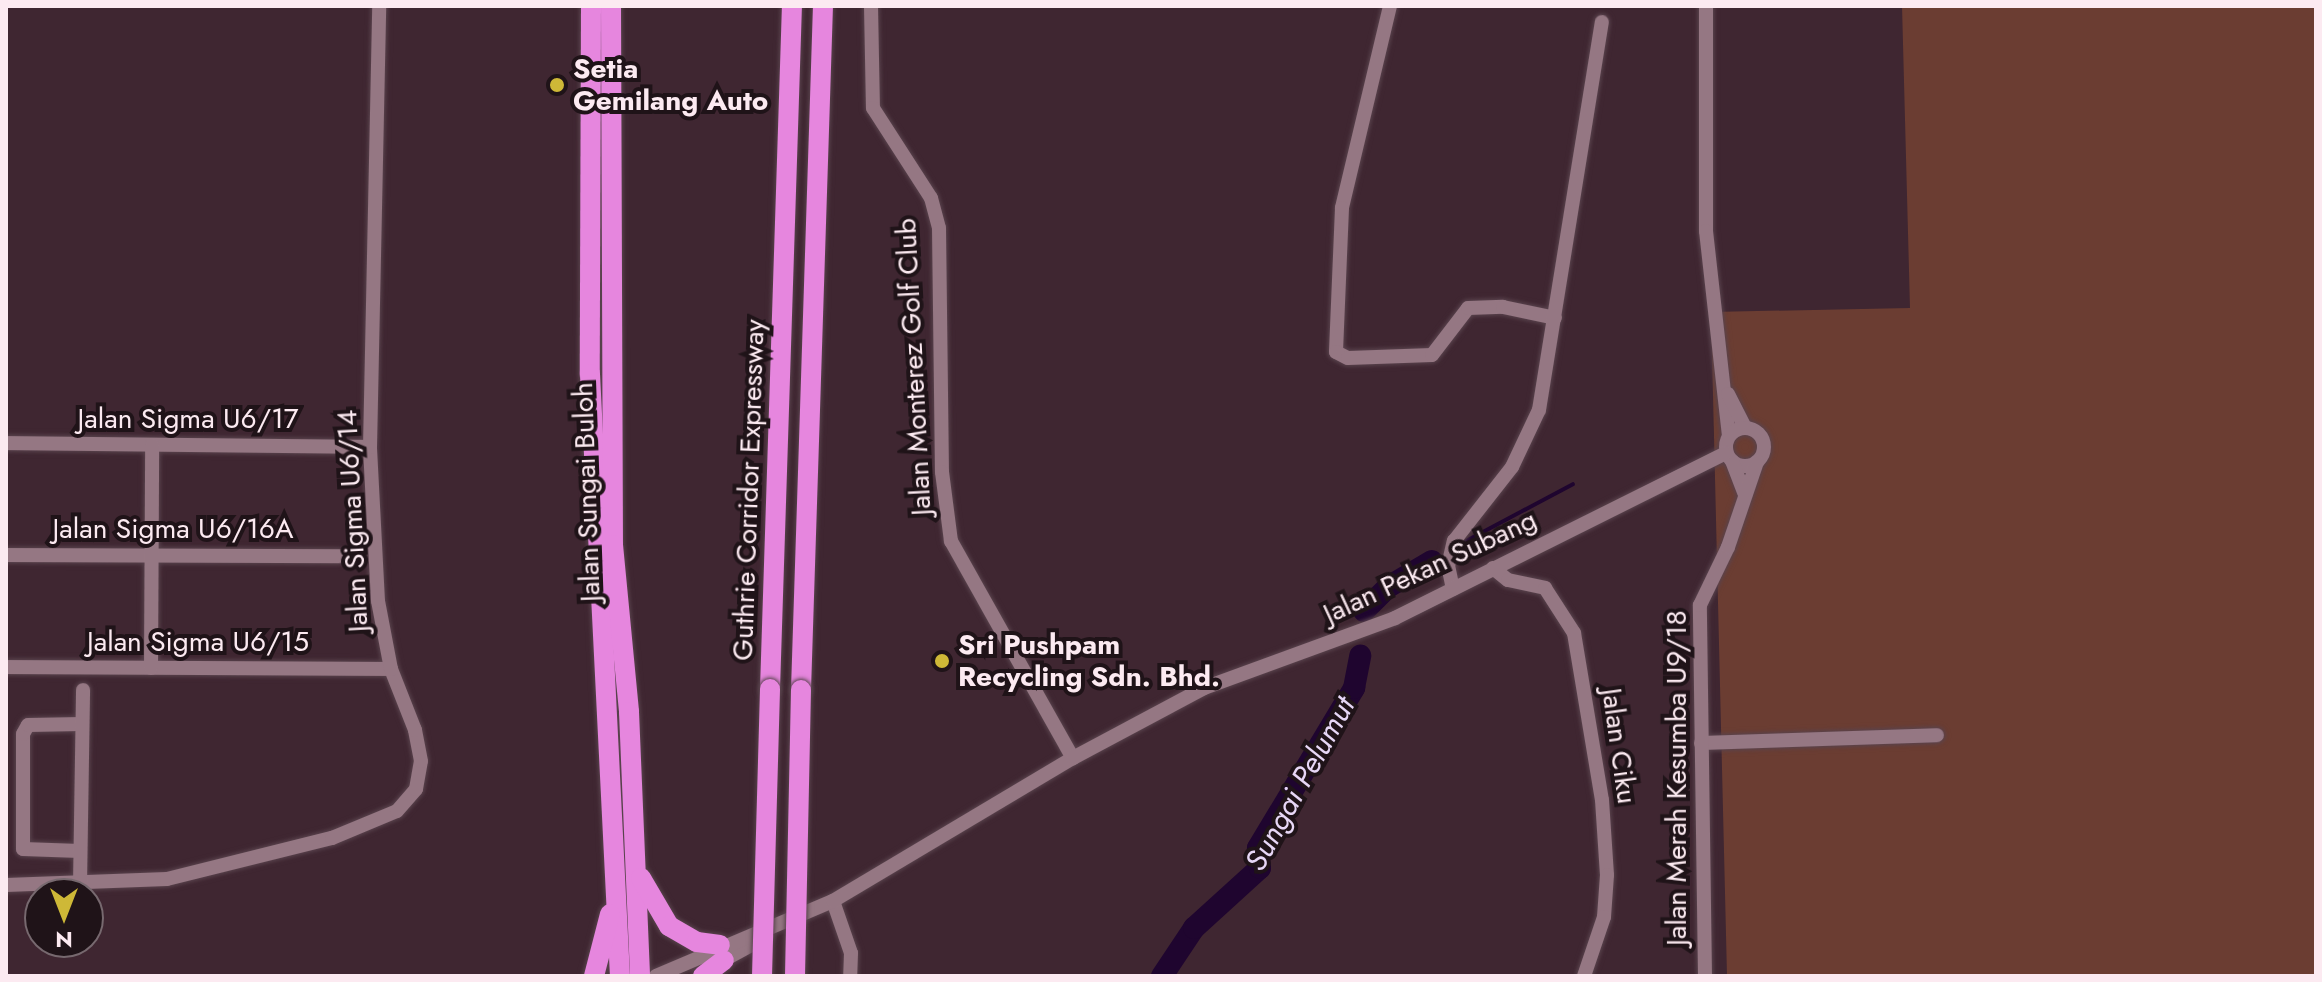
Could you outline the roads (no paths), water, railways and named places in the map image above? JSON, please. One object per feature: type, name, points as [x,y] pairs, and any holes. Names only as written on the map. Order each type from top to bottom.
[{"type":"highway","name":"Jalan Sungai Buloh","points":[[591,6],[590,374],[620,976]]},
{"type":"highway","name":"Jalan Sungai Buloh","points":[[611,6],[613,545],[637,871],[640,976]]},
{"type":"highway","name":"Guthrie Corridor Expressway","points":[[762,976],[792,6]]},
{"type":"highway","points":[[795,976],[823,6]]},
{"type":"highway","points":[[637,871],[669,926],[722,953],[703,976]]},
{"type":"highway","points":[[594,976],[615,904]]},
{"type":"street","name":"Jalan Sigma U6/14","points":[[104,883],[167,879],[332,838],[397,811],[416,789],[421,761],[415,730],[391,669],[378,601],[370,447],[379,6]]},
{"type":"street","name":"Jalan Monterez Golf Club","points":[[871,6],[873,108],[931,198],[939,228],[942,472],[951,541],[1073,758]]},
{"type":"street","points":[[1390,6],[1342,208],[1336,352],[1348,358],[1432,355],[1468,308],[1503,307],[1555,318]]},
{"type":"street","points":[[1706,6],[1706,231],[1719,360],[1728,394],[1745,428],[1761,437],[1764,445],[1757,462],[1749,466],[1729,457]]},
{"type":"street","points":[[1453,589],[1448,566],[1454,541],[1512,467],[1530,434],[1555,318],[1602,22]]},
{"type":"street","points":[[1728,394],[1729,457],[1744,493]]},
{"type":"street","points":[[1729,436],[1745,428]]},
{"type":"street","name":"Jalan Sigma U6/17","points":[[6,443],[370,447]]},
{"type":"street","points":[[151,668],[152,445]]},
{"type":"street","name":"Jalan Pekan Subang","points":[[722,953],[757,945],[774,928],[833,901],[1073,758],[1204,688],[1343,640],[1729,457]]},
{"type":"street","name":"Jalan Merah Kesumba U9/18","points":[[1705,976],[1700,605],[1728,547],[1757,462]]},
{"type":"street","name":"Jalan Sigma U6/16A","points":[[6,555],[339,556]]},
{"type":"street","name":"Jalan Ciku","points":[[1493,568],[1508,580],[1545,588],[1574,633],[1602,800],[1607,875],[1604,917],[1584,976]]},
{"type":"street","name":"Jalan Sigma U6/15","points":[[6,667],[391,669]]},
{"type":"street","points":[[80,878],[83,690]]},
{"type":"street","points":[[80,851],[23,849],[23,734],[28,725],[82,724]]},
{"type":"street","points":[[1701,743],[1937,735]]},
{"type":"street","points":[[833,901],[851,953],[850,976]]},
{"type":"street","points":[[656,976],[722,953]]},
{"type":"street","points":[[694,976],[722,953]]},
{"type":"waterway","points":[[1466,541],[1573,484]]},
{"type":"waterway","name":"Sungai Pelumut","points":[[1364,611],[1388,587],[1432,561]]},
{"type":"waterway","name":"Sungai Pelumut","points":[[1162,976],[1194,928],[1260,868],[1258,848],[1354,688],[1360,656]]},
{"type":"place","name":"Setia Gemilang Auto","points":[[557,85]]},
{"type":"place","name":"Sri Pushpam Recycling Sdn. Bhd.","points":[[942,661]]}]
